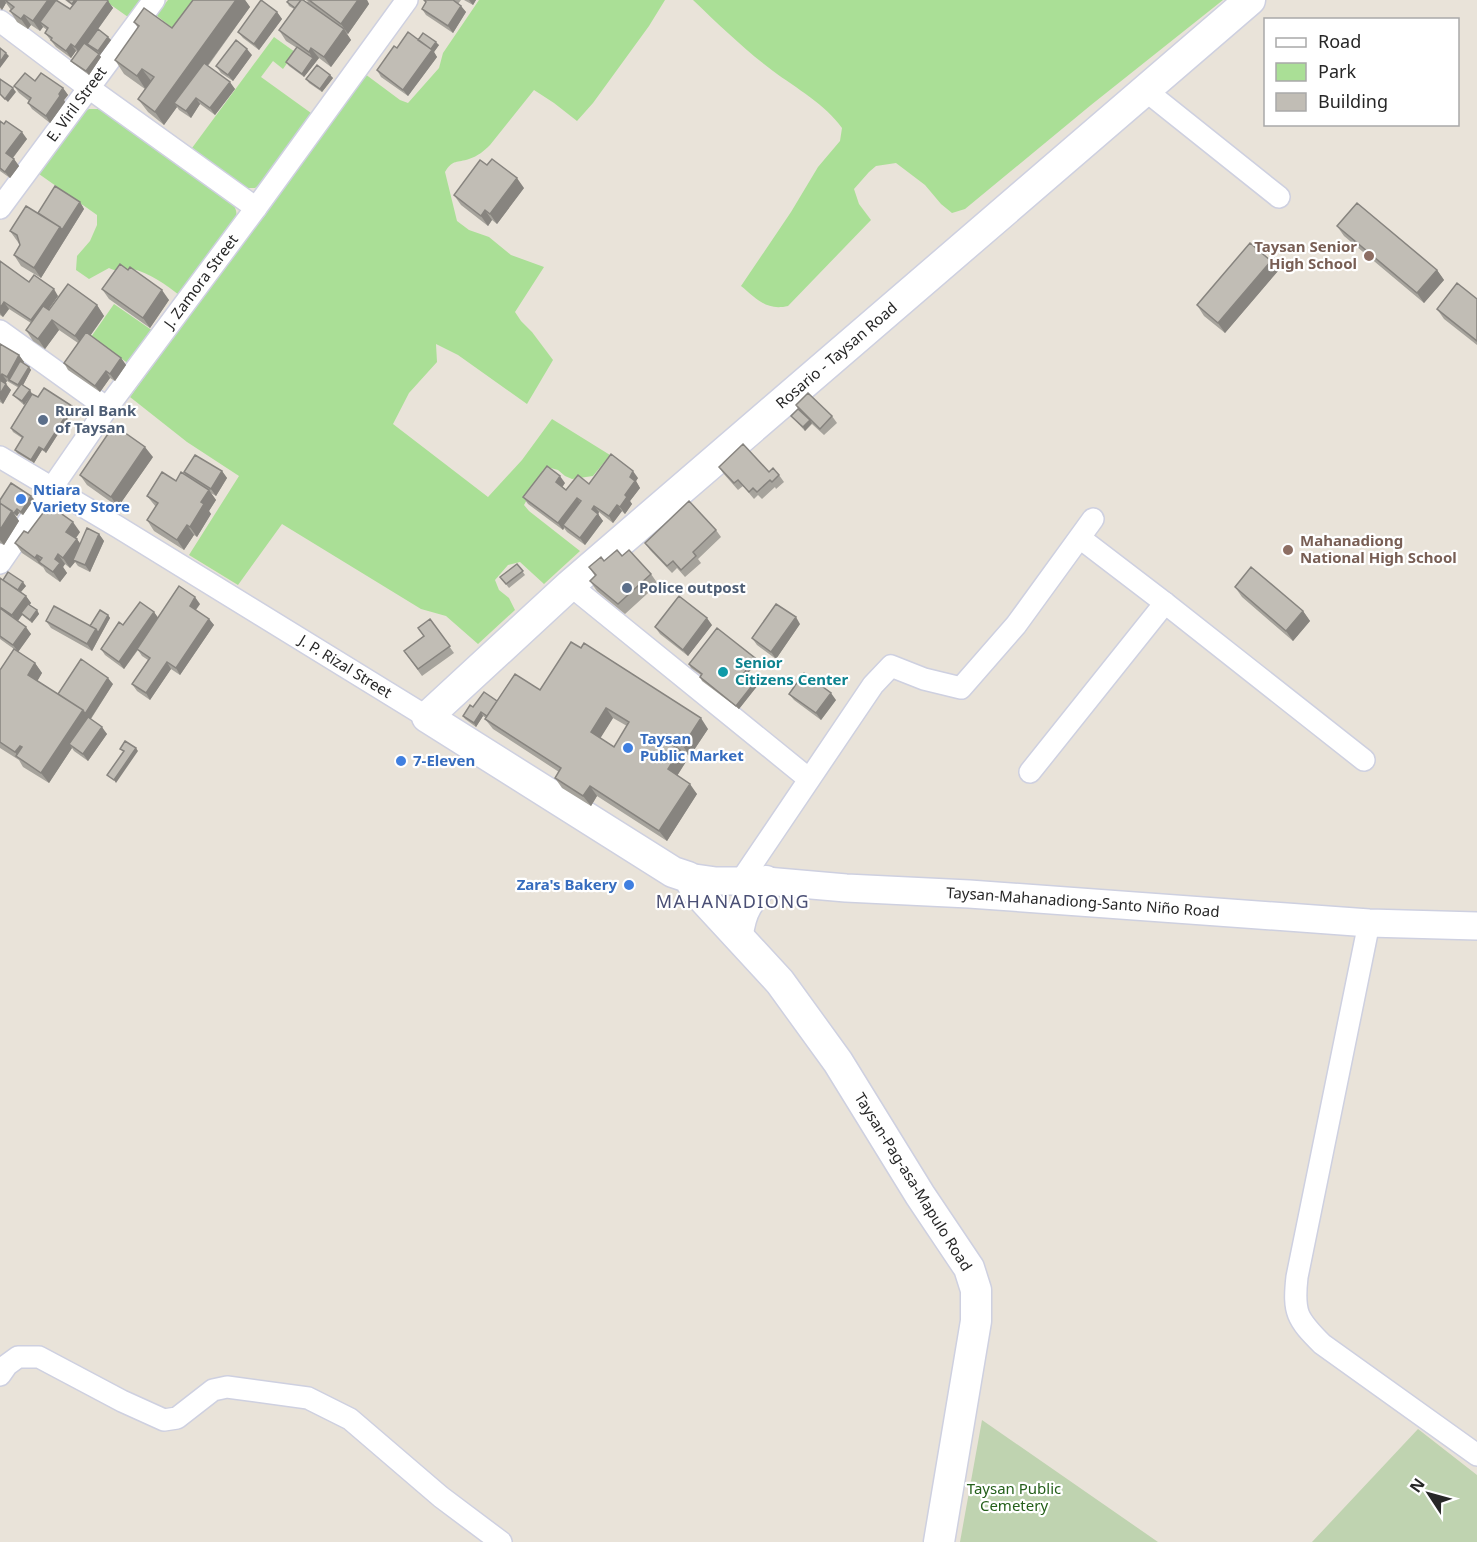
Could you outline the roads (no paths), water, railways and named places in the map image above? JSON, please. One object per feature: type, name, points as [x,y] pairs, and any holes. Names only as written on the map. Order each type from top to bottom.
[{"type":"main road","name":"Rosario - Taysan Road","points":[[427,717],[570,585],[1250,0]]},
{"type":"main road","name":"J. P. Rizal Street","points":[[427,717],[673,872],[688,878]]},
{"type":"main road","name":"Taysan-Pag-asa-Mapulo Road","points":[[688,878],[698,893],[780,982],[838,1062],[920,1195],[969,1268],[976,1290],[976,1321],[939,1542]]},
{"type":"main road","points":[[738,935],[740,918],[752,897],[753,881]]},
{"type":"street","name":"E. Viril Street","points":[[0,208],[154,0]]},
{"type":"street","name":"J. Zamora Street","points":[[0,563],[107,408],[256,208],[404,1]]},
{"type":"street","points":[[0,21],[256,208]]},
{"type":"street","points":[[1145,90],[1279,197]]},
{"type":"street","points":[[0,331],[107,408]]},
{"type":"street","name":"J. P. Rizal Street","points":[[0,457],[427,717]]},
{"type":"street","points":[[753,881],[809,779],[873,685],[891,666],[924,679],[961,688],[1016,625],[1093,519]]},
{"type":"street","points":[[1080,538],[1364,760]]},
{"type":"street","points":[[570,585],[809,779]]},
{"type":"street","points":[[1030,772],[1165,603]]},
{"type":"street","name":"Taysan-Mahanadiong-Santo Niño Road","points":[[688,878],[969,894],[1369,923],[1477,927]]},
{"type":"street","points":[[1369,923],[1297,1277],[1295,1297],[1297,1312],[1306,1328],[1322,1344],[1477,1455]]},
{"type":"street","points":[[0,1376],[7,1365],[18,1357],[39,1357],[122,1401],[164,1419],[177,1418],[213,1390],[227,1387],[308,1398],[350,1419],[441,1497],[501,1542]]},
{"type":"place","name":"Taysan Senior High School","points":[[1369,256]]},
{"type":"place","name":"Rural Bank of Taysan","points":[[43,420]]},
{"type":"place","name":"Ntiara Variety Store","points":[[21,499]]},
{"type":"place","name":"Mahanadiong National High School","points":[[1288,550]]},
{"type":"place","name":"Police outpost","points":[[627,588]]},
{"type":"place","name":"Senior Citizens Center","points":[[723,672]]},
{"type":"place","name":"Taysan Public Market","points":[[628,748]]},
{"type":"place","name":"7-Eleven","points":[[401,761]]},
{"type":"place","name":"Zara's Bakery","points":[[629,885]]},
{"type":"district","name":"MAHANADIONG","points":[[733,902]]},
{"type":"park label","name":"Taysan Public Cemetery","points":[[1014,1498]]}]
